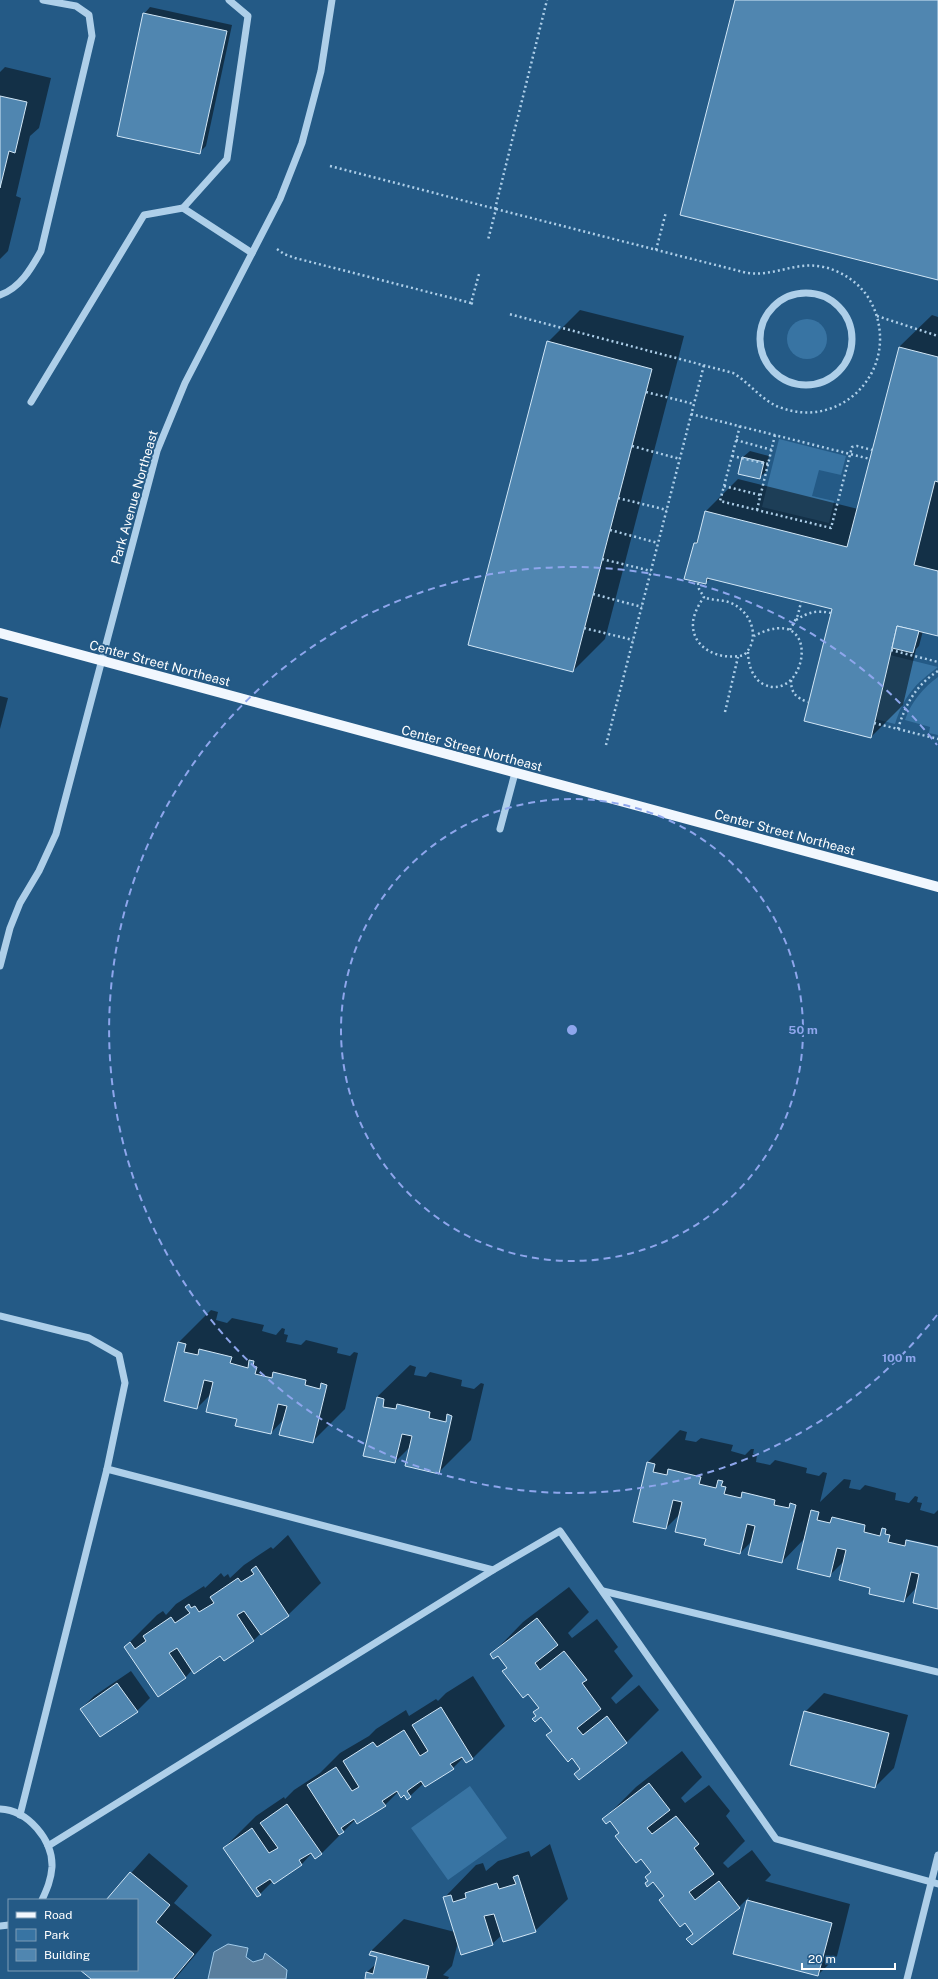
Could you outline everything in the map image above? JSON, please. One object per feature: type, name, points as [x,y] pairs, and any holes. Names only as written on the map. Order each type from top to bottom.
[{"type":"main road","name":"Center Street Northeast","points":[[0,633],[938,887]]},
{"type":"street","points":[[0,295],[6,293],[28,275],[41,251],[92,36],[89,16],[76,6],[43,0]]},
{"type":"street","points":[[31,402],[144,215],[183,208],[227,159],[248,16],[229,0]]},
{"type":"street","name":"Park Avenue Northeast","points":[[0,966],[10,928],[20,903],[39,871],[56,834],[157,451],[186,383],[280,199],[302,143],[322,71],[332,0]]},
{"type":"street","points":[[183,208],[252,253]]},
{"type":"street","points":[[802,293],[817,294],[831,300],[842,310],[850,324],[852,339],[850,354],[843,368],[832,378],[818,384],[802,386],[787,382],[774,374],[765,361],[760,347],[761,328],[765,317],[774,305],[787,297],[802,293]]},
{"type":"street","points":[[500,829],[515,773]]},
{"type":"street","points":[[0,1316],[89,1338],[119,1355],[125,1383],[107,1469],[20,1815]]},
{"type":"street","points":[[107,1469],[493,1570]]},
{"type":"street","points":[[48,1846],[493,1570],[560,1531],[776,1839],[935,1883]]},
{"type":"street","points":[[602,1591],[938,1672]]},
{"type":"street","points":[[0,1809],[20,1815],[32,1823],[48,1846],[52,1866],[49,1886],[42,1899]]},
{"type":"street","points":[[907,1979],[935,1883],[938,1856]]},
{"type":"path","points":[[488,240],[547,0]]},
{"type":"path","points":[[330,166],[656,250],[756,274],[807,265],[831,270],[846,276],[858,285],[872,304],[877,316],[881,339],[880,355],[871,376],[856,393],[840,405],[829,409],[803,412],[779,407],[763,398],[746,381],[733,373],[510,314]]},
{"type":"path","points":[[656,250],[666,212]]},
{"type":"path","points":[[277,248],[284,254],[295,258],[475,305]]},
{"type":"path","points":[[472,303],[479,274]]},
{"type":"path","points":[[877,316],[897,321],[938,336]]},
{"type":"path","points":[[606,745],[704,365]]},
{"type":"path","points":[[646,392],[694,404]]},
{"type":"path","points":[[691,414],[870,459]]},
{"type":"path","points":[[740,426],[720,501],[831,528],[850,454],[854,446],[872,450]]},
{"type":"path","points":[[757,510],[775,435]]},
{"type":"path","points":[[736,440],[772,450]]},
{"type":"path","points":[[632,446],[680,459]]},
{"type":"path","points":[[732,456],[768,464]]},
{"type":"path","points":[[724,486],[760,495]]},
{"type":"path","points":[[618,498],[667,510]]},
{"type":"path","points":[[610,530],[658,543]]},
{"type":"path","points":[[602,559],[650,571]]},
{"type":"path","points":[[698,582],[699,588],[704,597]]},
{"type":"path","points":[[593,594],[642,607]]},
{"type":"path","points":[[704,597],[726,601],[738,607],[748,617],[754,636],[748,651],[744,655],[738,657],[711,653],[705,650],[696,639],[693,621],[704,597]]},
{"type":"path","points":[[790,630],[796,620],[801,602]]},
{"type":"path","points":[[796,620],[812,612],[821,611],[831,613]]},
{"type":"path","points":[[584,628],[633,640]]},
{"type":"path","points":[[748,651],[750,667],[756,677],[761,682],[773,687],[781,686],[791,679],[801,663],[802,649],[797,636],[790,630],[778,628],[762,632],[754,636]]},
{"type":"path","points":[[891,650],[938,662]]},
{"type":"path","points":[[725,712],[738,657]]},
{"type":"path","points":[[898,729],[904,709],[914,693],[919,686],[938,671]]},
{"type":"path","points":[[791,679],[792,691],[795,696],[808,702]]},
{"type":"path","points":[[874,723],[938,739]]},
{"type":"green space","points":[[811,319],[818,322],[824,328],[827,339],[826,347],[818,356],[811,359],[803,359],[796,356],[788,347],[787,335],[790,328],[799,320]]},
{"type":"green space","points":[[779,439],[846,456],[841,475],[819,470],[812,496],[834,501],[829,523],[762,507]]},
{"type":"green space","points":[[890,655],[938,667],[911,691],[898,714],[895,724],[875,719]]},
{"type":"green space","points":[[938,677],[938,735],[929,733],[930,727],[905,720],[918,696]]},
{"type":"green space","points":[[470,1786],[507,1838],[448,1880],[411,1828]]},
{"type":"shaded area","points":[[228,1944],[248,1948],[246,1957],[253,1962],[263,1959],[265,1953],[287,1970],[286,1979],[208,1979],[214,1952]]},
{"type":"building","points":[[735,0],[938,0],[938,280],[680,215]]},
{"type":"building","points":[[143,13],[227,31],[200,154],[117,136]]},
{"type":"building","points":[[0,96],[27,102],[15,153],[9,151],[0,188]]},
{"type":"building","points":[[547,341],[652,369],[573,672],[468,645]]},
{"type":"building","points":[[899,347],[938,357],[938,482],[935,481],[914,565],[938,571],[938,636],[897,626],[871,738],[804,721],[832,609],[707,578],[706,584],[684,579],[694,543],[697,543],[705,511],[847,547]]},
{"type":"building","points":[[742,457],[764,462],[760,479],[738,474]]},
{"type":"building","points":[[897,626],[919,631],[913,653],[892,648]]},
{"type":"building","points":[[178,1342],[186,1344],[184,1352],[198,1355],[199,1349],[232,1357],[230,1363],[248,1368],[249,1360],[254,1361],[253,1366],[257,1367],[255,1374],[272,1378],[273,1372],[306,1380],[305,1385],[320,1389],[321,1383],[327,1385],[313,1443],[279,1435],[287,1406],[278,1404],[271,1434],[235,1426],[237,1419],[206,1412],[213,1382],[204,1380],[197,1409],[164,1401]]},
{"type":"building","points":[[377,1397],[384,1399],[383,1407],[396,1409],[397,1404],[430,1412],[429,1418],[446,1422],[447,1414],[452,1416],[439,1474],[405,1466],[412,1436],[402,1434],[395,1463],[363,1456]]},
{"type":"building","points":[[647,1462],[655,1464],[653,1472],[667,1475],[668,1469],[701,1477],[699,1484],[716,1488],[718,1480],[723,1481],[721,1486],[726,1487],[724,1494],[741,1498],[742,1492],[775,1500],[774,1505],[789,1508],[790,1503],[796,1505],[782,1563],[748,1555],[755,1526],[747,1524],[740,1554],[704,1545],[706,1539],[675,1532],[682,1502],[673,1500],[666,1529],[633,1522]]},
{"type":"building","points":[[811,1510],[819,1512],[817,1520],[830,1523],[832,1517],[865,1525],[864,1532],[880,1536],[882,1528],[886,1529],[885,1534],[890,1535],[888,1542],[905,1546],[906,1540],[938,1547],[938,1609],[913,1603],[919,1574],[911,1572],[904,1602],[869,1594],[870,1588],[839,1580],[846,1550],[837,1548],[830,1577],[797,1569]]},
{"type":"building","points":[[256,1566],[289,1616],[261,1635],[244,1611],[237,1615],[254,1641],[224,1661],[220,1656],[194,1674],[177,1648],[169,1653],[186,1678],[158,1697],[124,1647],[130,1642],[135,1649],[146,1641],[143,1636],[171,1617],[175,1623],[190,1613],[185,1607],[189,1604],[191,1608],[195,1606],[199,1612],[214,1603],[210,1597],[238,1578],[241,1582],[254,1574],[251,1570]]},
{"type":"building","points":[[537,1618],[558,1645],[535,1663],[540,1670],[564,1651],[587,1680],[582,1683],[601,1709],[577,1728],[583,1735],[607,1716],[627,1743],[579,1780],[574,1774],[580,1769],[572,1758],[568,1762],[546,1735],[552,1731],[541,1717],[535,1722],[532,1719],[536,1716],[533,1712],[539,1708],[528,1694],[523,1698],[502,1671],[507,1668],[498,1656],[493,1659],[490,1654]]},
{"type":"building","points":[[117,1683],[138,1712],[100,1737],[80,1709]]},
{"type":"building","points":[[441,1707],[473,1759],[466,1763],[462,1757],[450,1764],[454,1769],[425,1787],[421,1781],[407,1791],[411,1797],[407,1800],[404,1795],[401,1798],[397,1791],[382,1801],[386,1806],[357,1824],[354,1819],[341,1828],[344,1832],[339,1835],[307,1785],[336,1767],[352,1791],[359,1787],[343,1761],[373,1742],[377,1747],[404,1730],[420,1756],[428,1751],[412,1725]]},
{"type":"building","points":[[804,1711],[889,1733],[875,1788],[790,1765]]},
{"type":"building","points":[[649,1783],[670,1810],[647,1828],[652,1834],[676,1816],[699,1844],[694,1848],[714,1874],[689,1892],[695,1900],[719,1881],[740,1908],[692,1945],[686,1939],[693,1934],[685,1923],[680,1927],[659,1900],[664,1896],[653,1882],[647,1887],[645,1883],[648,1881],[645,1877],[651,1872],[641,1859],[636,1863],[615,1836],[619,1833],[610,1821],[606,1824],[602,1819]]},
{"type":"building","points":[[287,1804],[322,1854],[315,1859],[311,1853],[299,1860],[302,1865],[274,1884],[270,1879],[256,1888],[261,1895],[257,1897],[223,1848],[252,1828],[269,1853],[278,1848],[260,1823]]},
{"type":"building","points":[[130,1872],[170,1905],[156,1922],[194,1954],[173,1979],[91,1979],[81,1971],[138,1971],[138,1899],[107,1899]]},
{"type":"building","points":[[518,1875],[536,1932],[503,1942],[494,1914],[484,1916],[493,1945],[461,1955],[443,1897],[451,1895],[453,1902],[466,1898],[465,1893],[497,1883],[499,1889],[516,1884],[513,1877]]},
{"type":"building","points":[[747,1900],[832,1923],[818,1976],[733,1954]]},
{"type":"building","points":[[371,1951],[429,1966],[426,1979],[365,1979],[366,1972],[373,1974],[377,1957],[369,1955]]}]
